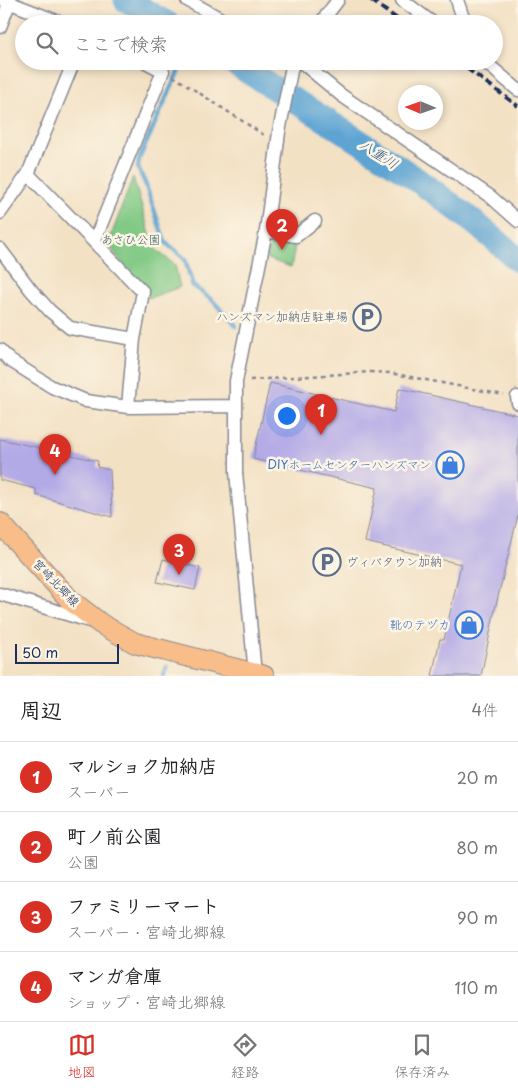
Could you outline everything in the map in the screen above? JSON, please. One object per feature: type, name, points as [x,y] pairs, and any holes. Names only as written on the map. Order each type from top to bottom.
[{"type":"main road","name":"宮崎北郷線","points":[[0,523],[70,600],[101,624],[135,643],[257,675]]},
{"type":"street","points":[[187,0],[214,15]]},
{"type":"street","points":[[327,15],[338,0]]},
{"type":"street","points":[[402,0],[422,15]]},
{"type":"street","points":[[457,0],[462,15]]},
{"type":"street","points":[[0,27],[6,1],[41,15]]},
{"type":"street","points":[[0,213],[28,174],[70,70]]},
{"type":"street","points":[[94,242],[163,70]]},
{"type":"street","points":[[257,675],[236,472],[236,381],[266,231],[279,132],[294,70]]},
{"type":"street","points":[[304,70],[491,197],[518,221]]},
{"type":"street","points":[[495,70],[518,90]]},
{"type":"street","points":[[28,174],[143,292],[134,339],[128,406]]},
{"type":"street","points":[[266,231],[296,236],[315,221]]},
{"type":"street","points":[[0,249],[31,290],[50,311],[70,328],[134,339]]},
{"type":"street","points":[[0,350],[8,360],[61,390],[86,401],[128,406],[235,406]]},
{"type":"street","points":[[0,594],[101,624]]},
{"type":"path","points":[[163,70],[189,85],[277,145]]},
{"type":"path","points":[[236,381],[371,372],[390,373],[517,400]]},
{"type":"green space","name":"あさひ公園","points":[[133,177],[154,248],[175,265],[180,287],[149,298],[108,244]]},
{"type":"green space","points":[[272,236],[296,241],[291,267],[267,259]]},
{"type":"building","points":[[270,383],[394,412],[399,388],[518,415],[518,515],[481,676],[432,676],[440,639],[444,640],[461,564],[365,542],[377,488],[253,459]]},
{"type":"building","points":[[0,439],[98,461],[97,467],[110,470],[112,517],[36,495],[36,489],[0,480]]},
{"type":"building","points":[[163,559],[200,568],[195,590],[157,582]]},
{"type":"waterway","name":"八重川","points":[[126,0],[152,15]]},
{"type":"waterway","points":[[179,70],[139,159],[138,168],[165,242],[185,259],[193,286],[212,300],[236,326]]},
{"type":"waterway","name":"八重川","points":[[245,70],[379,154],[451,204],[518,260]]},
{"type":"waterway","points":[[164,676],[167,667]]},
{"type":"railway","points":[[371,0],[392,15]]},
{"type":"railway","points":[[469,70],[518,106]]},
{"type":"place","name":"町ノ前公園","points":[[282,250]]},
{"type":"place","name":"ハンズマン加納店駐車場","points":[[367,317]]},
{"type":"place","name":"マルショク加納店","points":[[321,435]]},
{"type":"place","name":"DIYホームセンターハンズマン","points":[[450,465]]},
{"type":"place","name":"マンガ倉庫","points":[[55,475]]},
{"type":"place","name":"ヴィバタウン加納","points":[[327,562]]},
{"type":"place","name":"ファミリーマート","points":[[179,575]]},
{"type":"place","name":"靴のテヅカ","points":[[469,625]]}]
